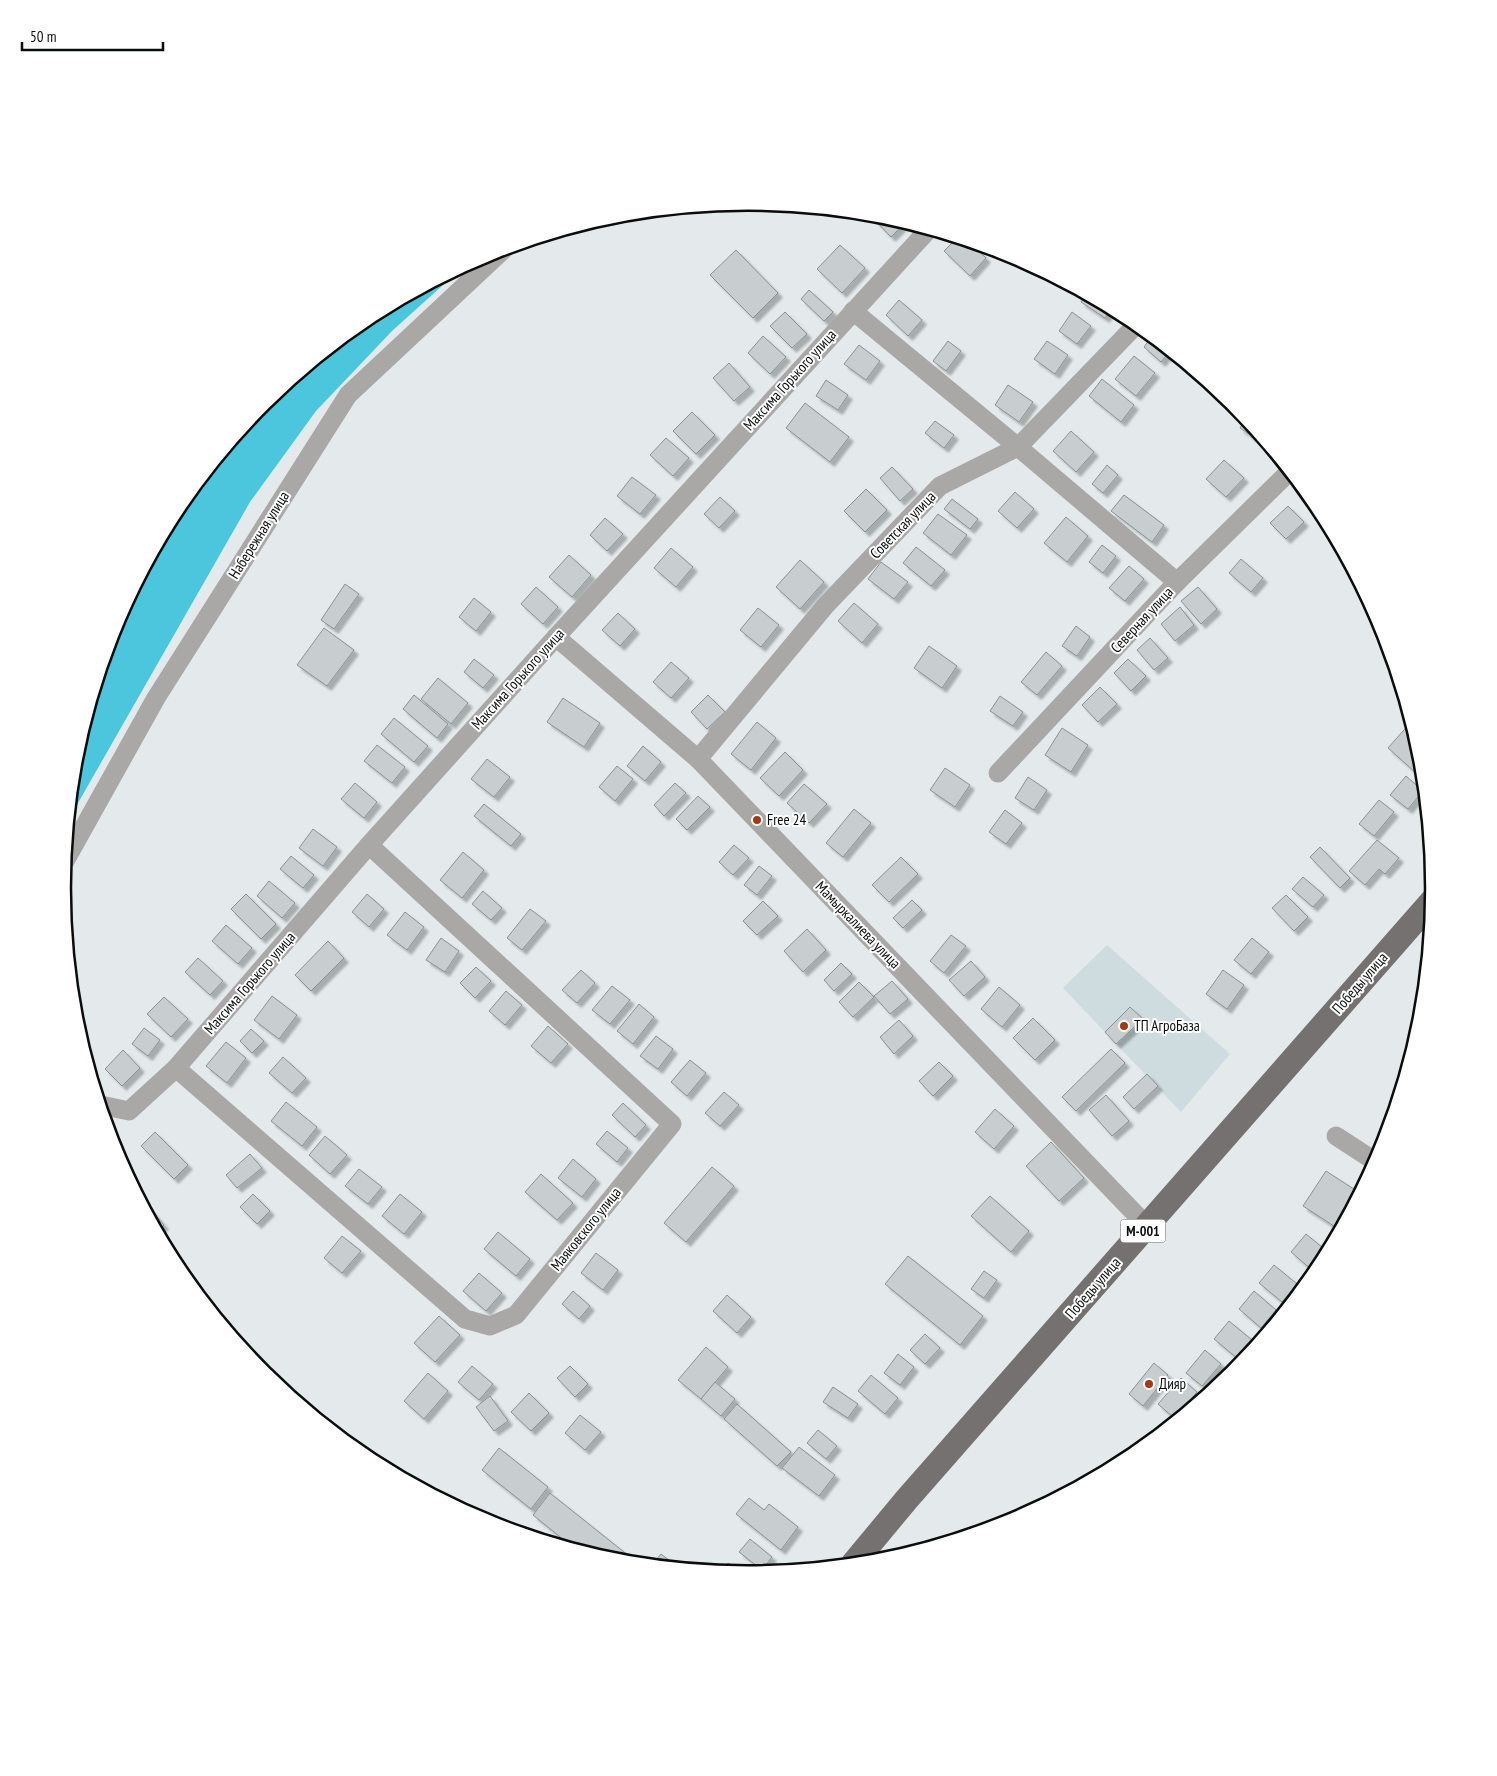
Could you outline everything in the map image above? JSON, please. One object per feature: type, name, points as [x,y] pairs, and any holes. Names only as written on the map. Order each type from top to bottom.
[{"type":"main road","name":"Победы улица","points":[[860,1555],[907,1499],[1425,909]]},
{"type":"street","name":"Максима Горького улица","points":[[107,1106],[129,1111],[176,1068],[369,845],[852,311],[924,234]]},
{"type":"street","name":"Набережная улица","points":[[73,847],[156,698],[348,394],[491,261]]},
{"type":"street","points":[[852,311],[1018,447],[1177,582]]},
{"type":"street","name":"Советская улица","points":[[698,759],[826,604],[940,486],[1018,447],[1131,330]]},
{"type":"street","name":"Северная улица","points":[[998,773],[1177,582],[1286,475]]},
{"type":"street","name":"Мамыркалиева улица","points":[[556,637],[698,759],[1147,1226]]},
{"type":"street","name":"Маяковского улица","points":[[176,1068],[465,1319],[490,1326],[516,1315],[672,1124],[369,845]]},
{"type":"street","points":[[1336,1136],[1369,1158]]},
{"type":"shaded area","points":[[1107,945],[1230,1054],[1181,1112],[1063,988]]},
{"type":"water","points":[[445,283],[392,331],[316,411],[250,502],[76,806],[84,756],[107,670],[141,588],[185,512],[239,441],[302,379],[372,325],[410,301]]},
{"type":"building","points":[[878,224],[900,228],[891,237]]},
{"type":"building","points":[[952,243],[979,252],[986,258],[970,276],[944,251]]},
{"type":"building","points":[[840,245],[865,268],[842,293],[817,269]]},
{"type":"building","points":[[736,250],[778,293],[753,318],[710,275]]},
{"type":"building","points":[[809,290],[833,312],[824,321],[801,299]]},
{"type":"building","points":[[1083,299],[1108,314],[1105,318],[1081,302]]},
{"type":"building","points":[[899,300],[922,320],[908,336],[886,315]]},
{"type":"building","points":[[785,312],[807,334],[792,348],[770,326]]},
{"type":"building","points":[[1072,312],[1091,326],[1077,344],[1059,331]]},
{"type":"building","points":[[763,336],[786,357],[770,374],[748,353]]},
{"type":"building","points":[[948,341],[961,351],[946,371],[933,361]]},
{"type":"building","points":[[1047,341],[1068,355],[1055,374],[1034,359]]},
{"type":"building","points":[[1148,342],[1166,355],[1161,362],[1144,347]]},
{"type":"building","points":[[859,345],[880,361],[866,380],[844,364]]},
{"type":"building","points":[[1134,356],[1155,373],[1136,396],[1115,379]]},
{"type":"building","points":[[729,363],[750,387],[734,401],[713,378]]},
{"type":"building","points":[[1102,379],[1134,405],[1121,422],[1089,396]]},
{"type":"building","points":[[826,380],[848,395],[838,410],[816,396]]},
{"type":"building","points":[[1008,385],[1033,402],[1019,422],[995,405]]},
{"type":"building","points":[[805,403],[849,437],[830,462],[786,428]]},
{"type":"building","points":[[692,412],[715,435],[696,454],[673,431]]},
{"type":"building","points":[[935,421],[954,435],[944,448],[925,433]]},
{"type":"building","points":[[1242,425],[1256,439],[1240,428]]},
{"type":"building","points":[[1071,431],[1094,452],[1076,472],[1053,451]]},
{"type":"building","points":[[666,438],[689,458],[673,476],[650,455]]},
{"type":"building","points":[[1224,460],[1244,478],[1226,497],[1206,479]]},
{"type":"building","points":[[1107,465],[1118,475],[1103,493],[1092,484]]},
{"type":"building","points":[[892,467],[913,489],[900,501],[880,478]]},
{"type":"building","points":[[632,477],[656,495],[640,514],[617,496]]},
{"type":"building","points":[[866,489],[887,510],[865,532],[844,511]]},
{"type":"building","points":[[1015,492],[1034,509],[1017,528],[998,511]]},
{"type":"building","points":[[1124,495],[1164,525],[1152,542],[1111,511]]},
{"type":"building","points":[[720,497],[735,511],[719,528],[704,514]]},
{"type":"building","points":[[952,499],[978,519],[970,529],[944,509]]},
{"type":"building","points":[[1288,506],[1304,522],[1286,539],[1270,523]]},
{"type":"building","points":[[938,514],[967,535],[951,555],[923,533]]},
{"type":"building","points":[[1066,517],[1088,536],[1067,562],[1044,543]]},
{"type":"building","points":[[605,518],[623,534],[607,551],[590,535]]},
{"type":"building","points":[[1102,545],[1116,556],[1103,573],[1089,562]]},
{"type":"building","points":[[916,547],[945,570],[931,586],[903,563]]},
{"type":"building","points":[[671,548],[693,567],[676,587],[654,568]]},
{"type":"building","points":[[569,555],[591,575],[572,597],[549,577]]},
{"type":"building","points":[[1241,559],[1263,578],[1251,592],[1229,573]]},
{"type":"building","points":[[800,560],[824,582],[800,609],[776,587]]},
{"type":"building","points":[[881,562],[908,582],[894,599],[868,579]]},
{"type":"building","points":[[1129,566],[1144,579],[1125,601],[1109,588]]},
{"type":"building","points":[[345,584],[359,594],[334,629],[321,620]]},
{"type":"building","points":[[536,587],[558,607],[543,624],[521,604]]},
{"type":"building","points":[[1198,587],[1217,609],[1201,624],[1181,601]]},
{"type":"building","points":[[474,598],[491,612],[476,631],[459,617]]},
{"type":"building","points":[[854,603],[878,624],[862,643],[838,621]]},
{"type":"building","points":[[1180,607],[1194,625],[1175,641],[1161,624]]},
{"type":"building","points":[[758,608],[779,625],[761,647],[740,630]]},
{"type":"building","points":[[618,613],[635,629],[620,646],[602,630]]},
{"type":"building","points":[[1076,626],[1090,637],[1077,656],[1062,646]]},
{"type":"building","points":[[324,628],[354,650],[327,686],[297,665]]},
{"type":"building","points":[[1150,638],[1168,658],[1154,670],[1137,650]]},
{"type":"building","points":[[929,646],[957,666],[942,688],[914,668]]},
{"type":"building","points":[[1046,652],[1062,666],[1037,695],[1021,682]]},
{"type":"building","points":[[474,659],[494,675],[483,688],[464,672]]},
{"type":"building","points":[[1128,659],[1146,676],[1131,691],[1114,673]]},
{"type":"building","points":[[671,662],[689,678],[671,698],[653,682]]},
{"type":"building","points":[[438,678],[468,703],[451,724],[421,699]]},
{"type":"building","points":[[1100,687],[1117,704],[1098,722],[1082,705]]},
{"type":"building","points":[[414,695],[448,724],[437,738],[403,709]]},
{"type":"building","points":[[708,695],[725,712],[707,729],[691,712]]},
{"type":"building","points":[[1000,696],[1023,712],[1013,726],[990,711]]},
{"type":"building","points":[[563,698],[600,723],[584,747],[547,722]]},
{"type":"building","points":[[394,718],[428,746],[414,762],[381,734]]},
{"type":"building","points":[[757,722],[776,738],[751,770],[731,754]]},
{"type":"building","points":[[1406,727],[1416,773],[1388,748]]},
{"type":"building","points":[[1062,728],[1088,745],[1071,772],[1045,755]]},
{"type":"building","points":[[377,745],[405,767],[392,783],[364,761]]},
{"type":"building","points":[[643,746],[661,762],[645,781],[627,766]]},
{"type":"building","points":[[785,752],[803,770],[779,796],[760,778]]},
{"type":"building","points":[[487,759],[510,777],[494,797],[471,779]]},
{"type":"building","points":[[617,766],[633,779],[615,801],[599,787]]},
{"type":"building","points":[[945,768],[970,785],[955,807],[930,790]]},
{"type":"building","points":[[1406,776],[1418,786],[1419,795],[1408,809],[1390,795]]},
{"type":"building","points":[[1028,777],[1047,790],[1034,810],[1015,798]]},
{"type":"building","points":[[355,783],[377,802],[364,818],[341,799]]},
{"type":"building","points":[[675,783],[686,793],[664,816],[654,805]]},
{"type":"building","points":[[804,784],[827,804],[809,823],[787,803]]},
{"type":"building","points":[[698,796],[710,807],[687,830],[676,819]]},
{"type":"building","points":[[1379,800],[1394,812],[1374,836],[1359,824]]},
{"type":"building","points":[[484,804],[521,834],[511,846],[474,816]]},
{"type":"building","points":[[854,809],[871,823],[843,857],[826,843]]},
{"type":"building","points":[[1005,810],[1022,823],[1006,844],[989,832]]},
{"type":"building","points":[[313,829],[337,847],[323,866],[299,848]]},
{"type":"building","points":[[1377,840],[1399,858],[1385,874],[1379,869],[1365,885],[1349,871]]},
{"type":"building","points":[[734,845],[749,858],[733,875],[719,862]]},
{"type":"building","points":[[1320,847],[1350,878],[1340,888],[1310,857]]},
{"type":"building","points":[[463,852],[484,870],[462,898],[440,880]]},
{"type":"building","points":[[291,856],[314,875],[303,888],[280,869]]},
{"type":"building","points":[[901,857],[918,874],[889,902],[872,885]]},
{"type":"building","points":[[759,866],[772,876],[757,895],[744,885]]},
{"type":"building","points":[[1303,877],[1324,895],[1313,907],[1292,889]]},
{"type":"building","points":[[269,881],[295,903],[282,918],[257,896]]},
{"type":"building","points":[[483,891],[502,908],[491,920],[472,904]]},
{"type":"building","points":[[246,894],[276,924],[261,939],[231,909]]},
{"type":"building","points":[[367,894],[384,909],[369,927],[352,912]]},
{"type":"building","points":[[1286,895],[1308,917],[1294,931],[1272,908]]},
{"type":"building","points":[[912,900],[922,910],[903,928],[893,918]]},
{"type":"building","points":[[763,901],[778,916],[757,935],[743,921]]},
{"type":"building","points":[[530,909],[546,921],[522,950],[507,938]]},
{"type":"building","points":[[405,912],[424,927],[407,950],[387,935]]},
{"type":"building","points":[[226,925],[252,948],[238,964],[212,941]]},
{"type":"building","points":[[807,929],[826,950],[803,972],[784,951]]},
{"type":"building","points":[[951,935],[966,946],[944,973],[930,961]]},
{"type":"building","points":[[441,938],[459,951],[445,972],[426,960]]},
{"type":"building","points":[[1252,938],[1269,952],[1251,974],[1234,960]]},
{"type":"building","points":[[328,941],[344,958],[311,991],[295,975]]},
{"type":"building","points":[[198,958],[223,981],[210,995],[185,972]]},
{"type":"building","points":[[971,961],[985,977],[964,996],[949,980]]},
{"type":"building","points":[[841,963],[852,974],[834,991],[824,980]]},
{"type":"building","points":[[476,967],[491,981],[475,998],[460,983]]},
{"type":"building","points":[[581,970],[595,983],[577,1003],[562,990]]},
{"type":"building","points":[[1223,970],[1244,985],[1227,1009],[1206,994]]},
{"type":"building","points":[[892,981],[908,999],[890,1014],[874,996]]},
{"type":"building","points":[[859,982],[874,997],[853,1017],[839,1002]]},
{"type":"building","points":[[612,986],[630,1000],[610,1024],[592,1010]]},
{"type":"building","points":[[999,987],[1020,1005],[1002,1027],[981,1009]]},
{"type":"building","points":[[506,991],[522,1005],[505,1025],[489,1011]]},
{"type":"building","points":[[272,996],[297,1015],[279,1039],[254,1020]]},
{"type":"building","points":[[164,997],[188,1019],[171,1037],[147,1014]]},
{"type":"building","points":[[639,1004],[654,1017],[633,1044],[617,1031]]},
{"type":"building","name":"ТП АгроБаза","points":[[1130,1007],[1143,1019],[1116,1044],[1105,1032]]},
{"type":"building","points":[[1033,1018],[1055,1040],[1035,1060],[1013,1038]]},
{"type":"building","points":[[899,1020],[913,1036],[894,1054],[880,1037]]},
{"type":"building","points":[[548,1026],[568,1044],[551,1063],[531,1046]]},
{"type":"building","points":[[144,1028],[160,1040],[148,1056],[132,1044]]},
{"type":"building","points":[[251,1029],[264,1041],[252,1053],[240,1041]]},
{"type":"building","points":[[656,1036],[673,1049],[658,1069],[640,1056]]},
{"type":"building","points":[[226,1042],[246,1058],[227,1083],[206,1066]]},
{"type":"building","points":[[1111,1049],[1125,1063],[1076,1111],[1062,1097]]},
{"type":"building","points":[[123,1050],[140,1068],[122,1086],[105,1069]]},
{"type":"building","points":[[283,1057],[306,1078],[292,1093],[269,1073]]},
{"type":"building","points":[[690,1060],[706,1073],[687,1096],[671,1082]]},
{"type":"building","points":[[939,1062],[953,1076],[933,1096],[919,1081]]},
{"type":"building","points":[[1147,1074],[1158,1086],[1134,1109],[1123,1097]]},
{"type":"building","points":[[724,1092],[739,1105],[720,1126],[705,1113]]},
{"type":"building","points":[[1106,1095],[1129,1121],[1112,1136],[1089,1110]]},
{"type":"building","points":[[286,1102],[317,1127],[302,1146],[271,1121]]},
{"type":"building","points":[[623,1103],[646,1125],[635,1137],[612,1115]]},
{"type":"building","points":[[995,1109],[1014,1126],[994,1149],[975,1132]]},
{"type":"building","points":[[607,1131],[628,1148],[617,1162],[596,1144]]},
{"type":"building","points":[[155,1132],[188,1165],[174,1179],[141,1146]]},
{"type":"building","points":[[325,1136],[347,1155],[330,1174],[309,1155]]},
{"type":"building","points":[[1051,1142],[1084,1178],[1059,1201],[1026,1166]]},
{"type":"building","points":[[250,1154],[262,1168],[237,1188],[226,1175]]},
{"type":"building","points":[[573,1159],[596,1179],[582,1197],[558,1178]]},
{"type":"building","points":[[712,1167],[734,1186],[686,1242],[664,1223]]},
{"type":"building","points":[[359,1169],[382,1187],[368,1204],[345,1186]]},
{"type":"building","points":[[1326,1171],[1355,1190],[1335,1227],[1303,1206]]},
{"type":"building","points":[[541,1174],[573,1203],[557,1220],[525,1192]]},
{"type":"building","points":[[253,1194],[270,1211],[257,1224],[240,1207]]},
{"type":"building","points":[[400,1194],[422,1212],[404,1234],[382,1216]]},
{"type":"building","points":[[990,1196],[1029,1231],[1011,1252],[971,1216]]},
{"type":"building","points":[[156,1216],[164,1225],[162,1227]]},
{"type":"building","points":[[498,1232],[530,1259],[516,1276],[484,1249]]},
{"type":"building","points":[[1306,1234],[1322,1247],[1309,1268],[1291,1252]]},
{"type":"building","points":[[342,1236],[361,1251],[342,1273],[324,1258]]},
{"type":"building","points":[[596,1253],[618,1270],[603,1290],[581,1273]]},
{"type":"building","points":[[908,1256],[983,1316],[960,1345],[885,1284]]},
{"type":"building","points":[[1274,1265],[1297,1284],[1282,1302],[1259,1283]]},
{"type":"building","points":[[984,1271],[997,1280],[984,1298],[971,1289]]},
{"type":"building","points":[[479,1273],[502,1293],[486,1311],[463,1291]]},
{"type":"building","points":[[573,1291],[590,1306],[579,1319],[562,1304]]},
{"type":"building","points":[[1254,1291],[1276,1310],[1261,1328],[1239,1309]]},
{"type":"building","points":[[727,1295],[751,1317],[737,1333],[713,1311]]},
{"type":"building","points":[[439,1316],[460,1335],[435,1362],[414,1343]]},
{"type":"building","points":[[1229,1321],[1252,1340],[1236,1357],[1214,1339]]},
{"type":"building","points":[[925,1334],[940,1348],[925,1364],[910,1350]]},
{"type":"building","points":[[706,1347],[728,1367],[701,1399],[678,1380]]},
{"type":"building","points":[[1205,1350],[1221,1364],[1202,1386],[1186,1373]]},
{"type":"building","points":[[898,1354],[914,1367],[900,1385],[884,1373]]},
{"type":"building","name":"Дияр","points":[[1154,1363],[1168,1375],[1143,1406],[1129,1394]]},
{"type":"building","points":[[472,1366],[493,1384],[479,1400],[458,1382]]},
{"type":"building","points":[[570,1366],[588,1384],[575,1397],[557,1378]]},
{"type":"building","points":[[428,1373],[448,1391],[424,1419],[404,1401]]},
{"type":"building","points":[[871,1375],[898,1398],[885,1414],[858,1391]]},
{"type":"building","points":[[1181,1378],[1197,1392],[1172,1416],[1158,1404]]},
{"type":"building","points":[[715,1382],[735,1399],[721,1416],[701,1399]]},
{"type":"building","points":[[833,1387],[858,1404],[848,1418],[823,1402]]},
{"type":"building","points":[[529,1393],[549,1413],[531,1431],[511,1412]]},
{"type":"building","points":[[490,1396],[508,1421],[494,1431],[476,1407]]},
{"type":"building","points":[[737,1404],[791,1452],[777,1466],[724,1419]]},
{"type":"building","points":[[580,1415],[601,1432],[585,1450],[565,1433]]},
{"type":"building","points":[[818,1430],[837,1446],[826,1459],[807,1443]]},
{"type":"building","points":[[799,1447],[835,1475],[819,1496],[782,1468]]},
{"type":"building","points":[[499,1448],[548,1487],[531,1509],[482,1470]]},
{"type":"building","points":[[550,1493],[626,1554],[562,1539],[533,1515]]},
{"type":"building","points":[[749,1498],[764,1510],[769,1504],[798,1527],[781,1550],[736,1514]]},
{"type":"building","points":[[750,1539],[772,1557],[766,1565],[755,1565],[739,1552]]},
{"type":"building","points":[[661,1554],[669,1560],[660,1559],[657,1559]]},
{"type":"place","name":"Free 24","points":[[757,820]]},
{"type":"place","name":"ТП АгроБаза","points":[[1124,1026]]},
{"type":"place","name":"Дияр","points":[[1149,1384]]}]
